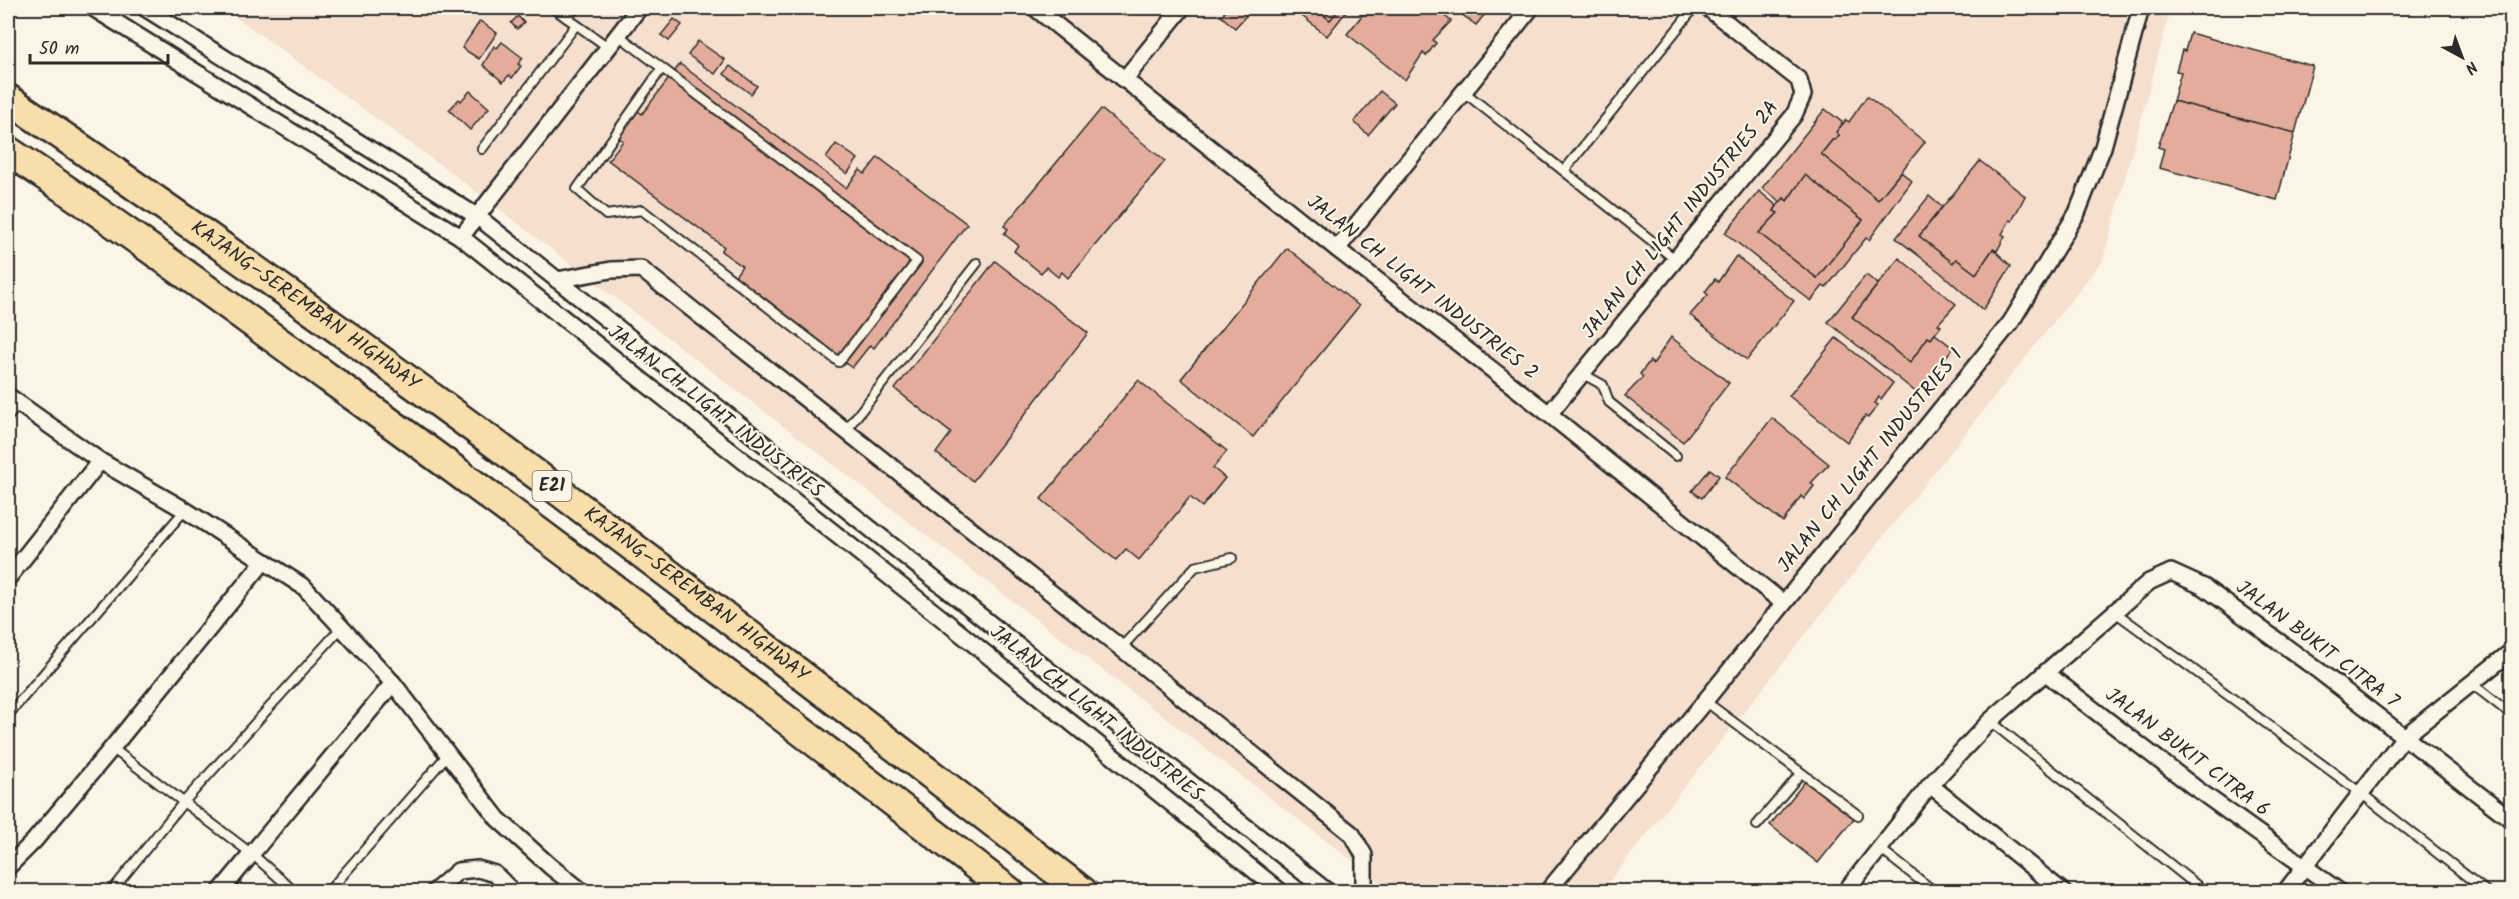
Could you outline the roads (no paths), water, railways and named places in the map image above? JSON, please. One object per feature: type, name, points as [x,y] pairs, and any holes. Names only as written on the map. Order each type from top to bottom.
[{"type":"highway","name":"KAJANG–SEREMBAN HIGHWAY","points":[[8,99],[106,165],[490,440],[739,625],[1083,891]]},
{"type":"highway","name":"E21","points":[[8,151],[87,203],[468,479],[699,651],[1010,891]]},
{"type":"street","name":"JALAN CH LIGHT INDUSTRIES","points":[[93,8],[460,237],[954,627],[1281,891]]},
{"type":"street","name":"JALAN CH LIGHT INDUSTRIES","points":[[145,8],[478,217],[1328,891]]},
{"type":"street","points":[[460,237],[478,217],[639,8]]},
{"type":"street","name":"JALAN CH LIGHT INDUSTRIES 2","points":[[1035,8],[1337,249],[1549,414],[1783,603]]},
{"type":"street","points":[[1124,80],[1182,8]]},
{"type":"street","points":[[1337,249],[1531,8]]},
{"type":"street","name":"JALAN CH LIGHT INDUSTRIES 2A","points":[[1549,414],[1794,115],[1803,94],[1799,80],[1708,8]]},
{"type":"street","name":"JALAN CH LIGHT INDUSTRIES 1","points":[[1547,891],[1705,701],[2011,322],[2077,213],[2103,147],[2141,8]]},
{"type":"street","points":[[557,280],[611,270],[641,268],[1352,834],[1364,855],[1364,891]]},
{"type":"street","points":[[13,400],[100,460],[185,510],[304,587],[393,683],[498,819],[551,867],[583,891]]},
{"type":"street","points":[[8,578],[100,460]]},
{"type":"street","points":[[8,867],[34,841],[112,748],[264,561]]},
{"type":"street","name":"JALAN BUKIT CITRA 7","points":[[1845,891],[1930,785],[1990,721],[2149,582],[2171,572],[2204,587],[2511,820]]},
{"type":"street","points":[[2285,891],[2404,737],[2511,651]]},
{"type":"street","name":"JALAN BUKIT CITRA 6","points":[[2046,673],[2193,787],[2340,891]]},
{"type":"street","points":[[220,891],[393,683]]},
{"type":"street","points":[[1930,785],[2063,891]]},
{"type":"street","points":[[434,891],[458,870],[478,869],[495,874],[513,891]]},
{"type":"lane","points":[[553,8],[608,47]]},
{"type":"lane","points":[[567,18],[575,8]]},
{"type":"lane","points":[[1564,171],[1694,8]]},
{"type":"lane","points":[[482,149],[576,25]]},
{"type":"lane","points":[[617,34],[662,68],[916,261],[839,362],[642,210],[606,215],[577,189],[662,68]]},
{"type":"lane","points":[[1464,92],[1676,260]]},
{"type":"lane","points":[[846,430],[977,263]]},
{"type":"lane","points":[[1583,374],[1603,385],[1609,402],[1676,456]]},
{"type":"lane","points":[[8,417],[13,400]]},
{"type":"lane","points":[[8,715],[185,510]]},
{"type":"lane","points":[[1121,648],[1195,567],[1232,558]]},
{"type":"lane","points":[[2115,612],[2361,793],[2487,891]]},
{"type":"lane","points":[[111,891],[182,804],[342,627]]},
{"type":"lane","points":[[2471,683],[2511,716]]},
{"type":"lane","points":[[1705,701],[1858,815]]},
{"type":"lane","points":[[1990,721],[2205,891]]},
{"type":"lane","points":[[112,748],[182,804],[252,854],[295,891]]},
{"type":"lane","points":[[328,891],[449,753]]},
{"type":"lane","points":[[1757,825],[1801,772]]},
{"type":"lane","points":[[1879,848],[1935,891]]}]
